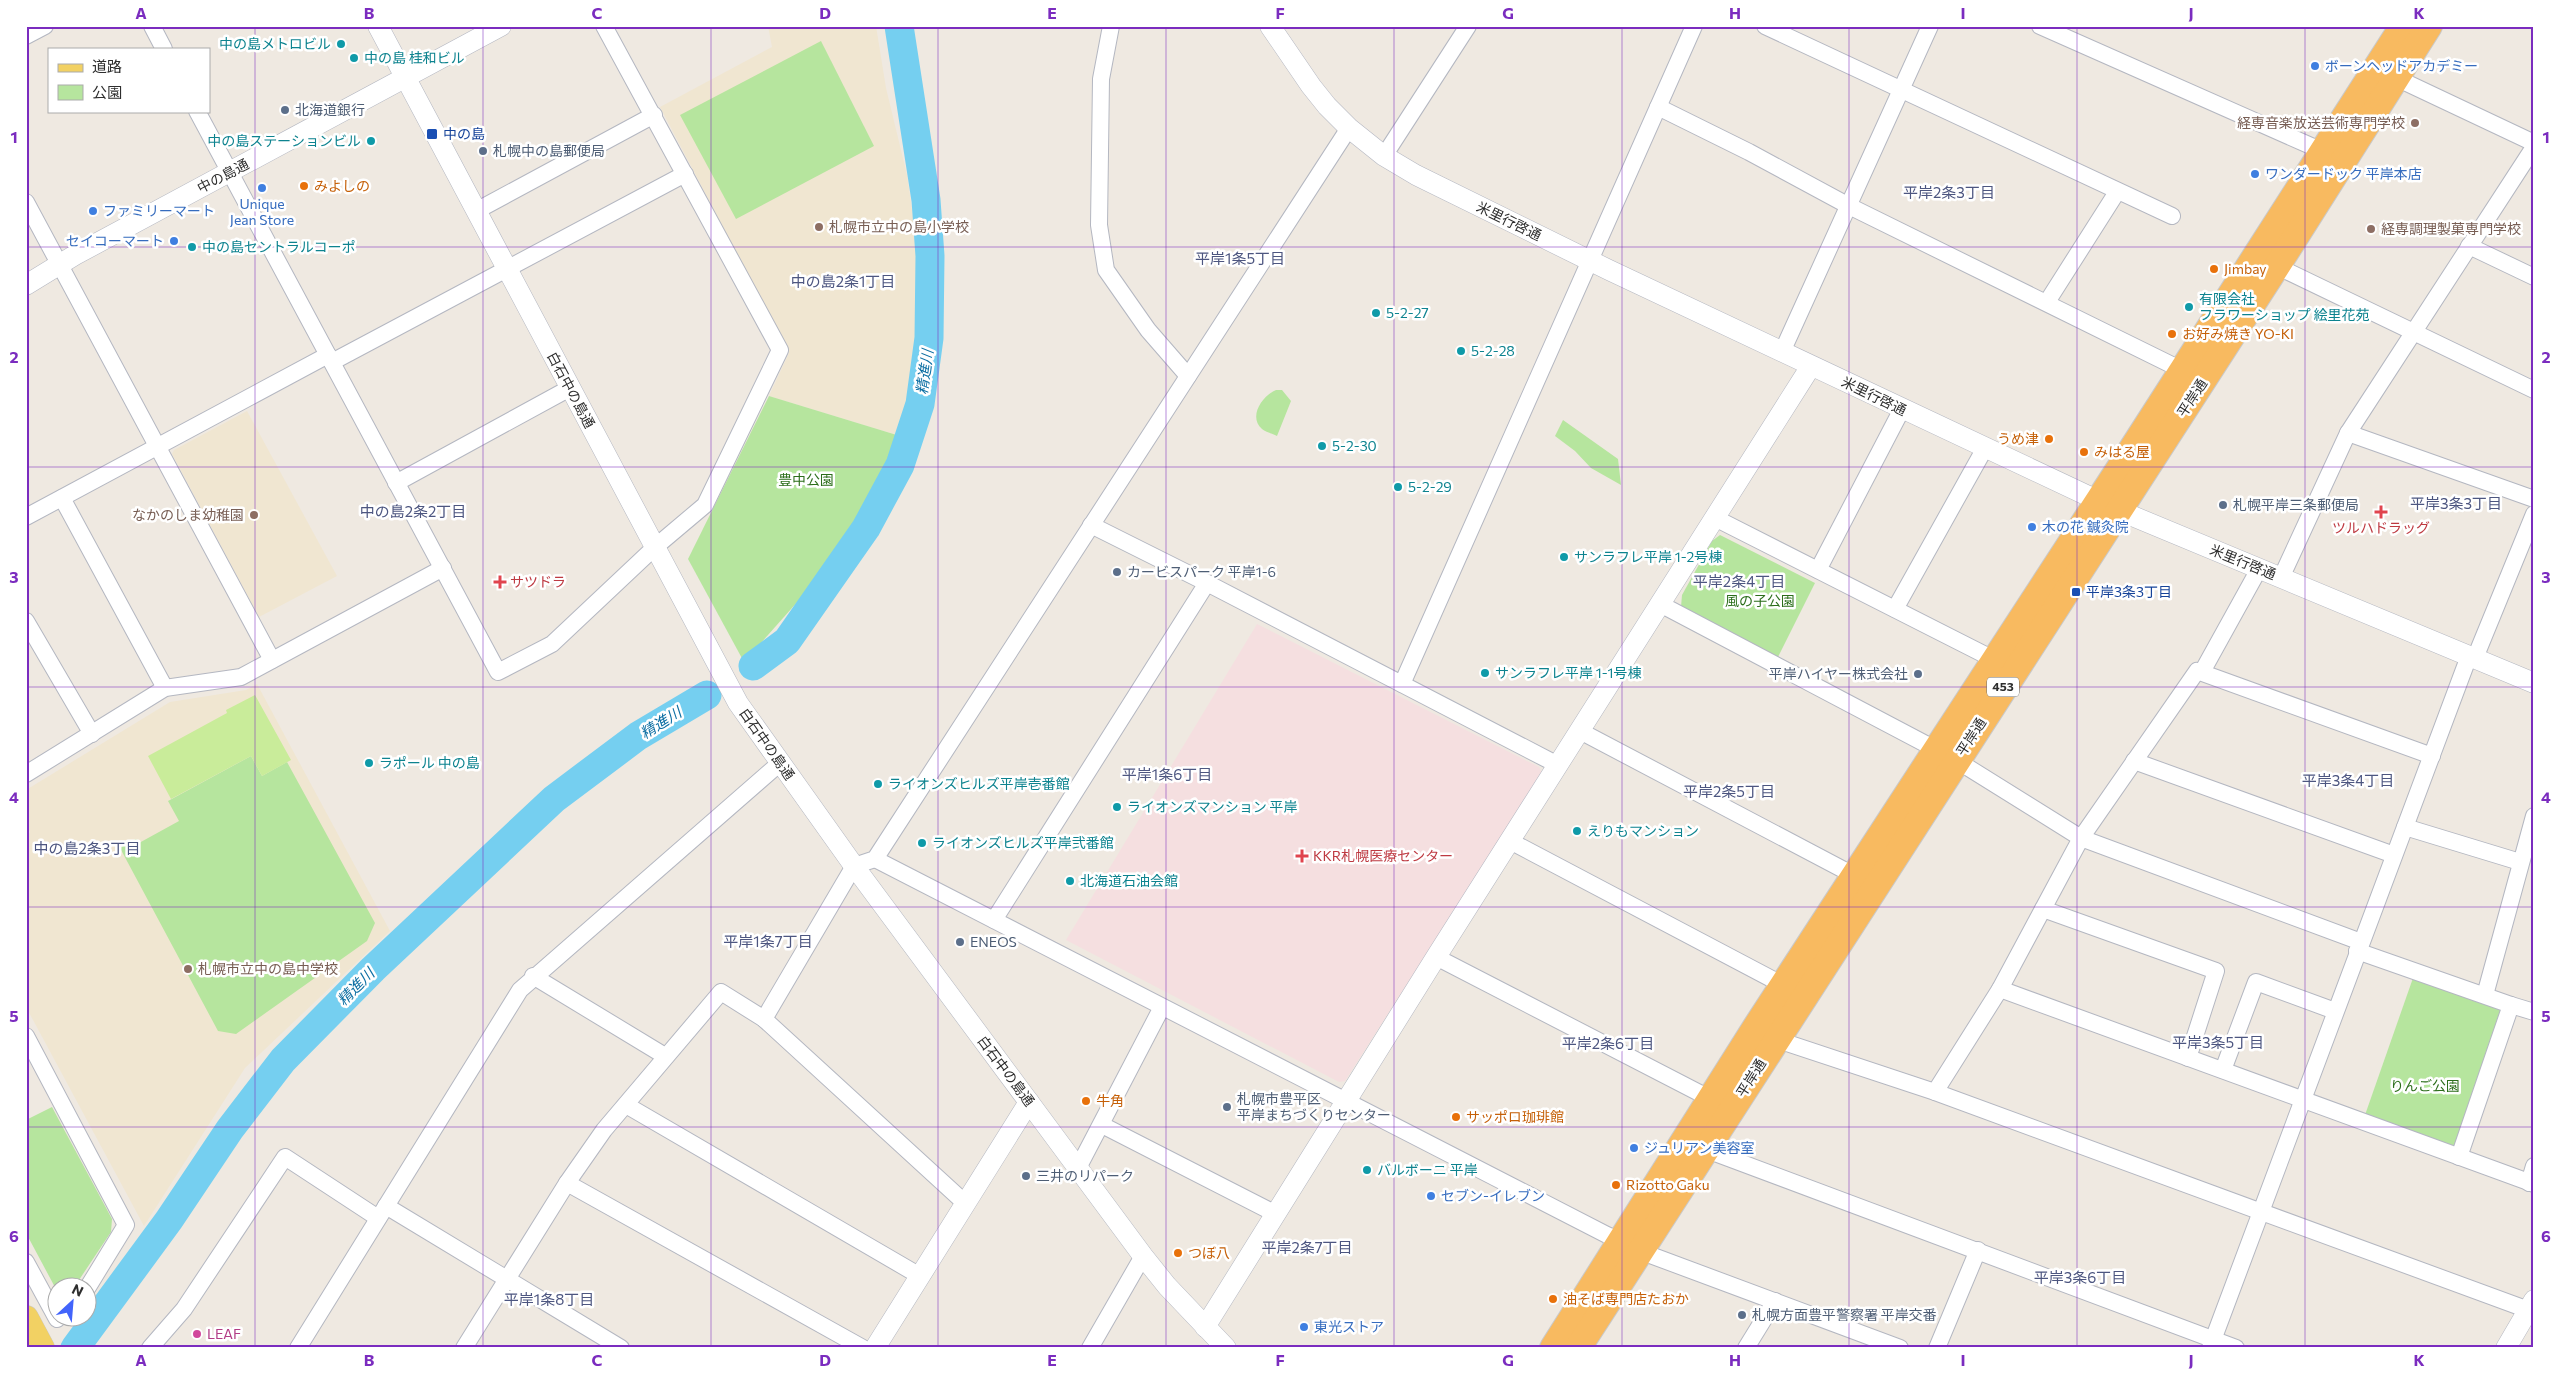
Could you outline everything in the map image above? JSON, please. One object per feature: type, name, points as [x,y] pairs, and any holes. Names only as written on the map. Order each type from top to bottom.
[{"type":"highway","name":"平岸通","points":[[2386,73],[2403,26]]},
{"type":"highway","name":"平岸通","points":[[1553,1348],[1631,1246],[1766,1032],[2267,261],[2386,73],[2429,26]]},
{"type":"highway","name":"平岸通","points":[[1696,1145],[1711,1099],[1766,1032],[1783,985],[1864,881]]},
{"type":"highway","name":"平岸通","points":[[1578,1348],[1631,1246]]},
{"type":"main road","points":[[26,1318],[42,1348]]},
{"type":"street","points":[[26,36],[45,26]]},
{"type":"street","points":[[152,26],[163,48]]},
{"type":"street","name":"白石中の島通","points":[[378,26],[738,703],[854,866],[1143,1256],[1205,1328],[1226,1348]]},
{"type":"street","name":"中の島通","points":[[26,285],[60,264],[501,26]]},
{"type":"street","points":[[198,112],[498,672],[552,644],[654,548],[705,505],[780,350],[604,26]]},
{"type":"street","points":[[1111,26],[1101,79],[1099,225],[1106,270],[1148,330],[1188,376]]},
{"type":"street","points":[[1384,156],[1468,26]]},
{"type":"street","points":[[1402,684],[1694,26]]},
{"type":"street","points":[[1765,26],[1901,88],[2117,192],[2172,216]]},
{"type":"street","points":[[1782,352],[1930,26]]},
{"type":"street","points":[[2040,26],[2332,159]]},
{"type":"street","name":"米里行啓通","points":[[1273,28],[1311,86],[1349,128],[1384,156],[1416,175],[1811,366],[2108,505],[2534,683]]},
{"type":"street","points":[[2386,73],[2534,143]]},
{"type":"street","points":[[1658,107],[1749,152],[1849,206],[2193,375]]},
{"type":"street","points":[[476,211],[654,115]]},
{"type":"street","points":[[764,1019],[854,866],[875,859],[1349,128]]},
{"type":"street","points":[[2281,578],[2348,433],[2534,147]]},
{"type":"street","points":[[26,517],[158,446],[507,269],[686,174]]},
{"type":"street","points":[[2047,302],[2117,192]]},
{"type":"street","points":[[26,202],[272,660]]},
{"type":"street","points":[[2469,246],[2534,277]]},
{"type":"street","points":[[2267,261],[2534,390]]},
{"type":"street","points":[[1205,1328],[1436,957],[1811,366]]},
{"type":"street","points":[[396,483],[570,388]]},
{"type":"street","points":[[1818,570],[1902,409]]},
{"type":"street","points":[[2348,433],[2534,499]]},
{"type":"street","points":[[1895,609],[1985,448]]},
{"type":"street","points":[[62,498],[165,688]]},
{"type":"street","points":[[2211,1344],[2304,1101],[2359,947],[2432,756],[2472,657],[2534,514]]},
{"type":"street","points":[[1715,518],[2004,665]]},
{"type":"street","points":[[1091,525],[1207,582],[1558,765]]},
{"type":"street","points":[[26,774],[165,688],[242,677],[443,568]]},
{"type":"street","points":[[2202,672],[2260,569]]},
{"type":"street","points":[[994,920],[1207,582]]},
{"type":"street","points":[[1660,604],[1946,754],[2081,838],[2359,947],[2534,1012]]},
{"type":"street","points":[[26,621],[92,734]]},
{"type":"street","points":[[1935,1092],[2000,989],[2081,838],[2197,671],[2432,756]]},
{"type":"street","points":[[1580,731],[1864,881]]},
{"type":"street","points":[[2134,761],[2394,855]]},
{"type":"street","points":[[298,1348],[520,990],[533,976],[780,763]]},
{"type":"street","points":[[2485,995],[2534,816]]},
{"type":"street","points":[[2405,827],[2520,862]]},
{"type":"street","points":[[1510,841],[1783,985]]},
{"type":"street","points":[[875,859],[1631,1246],[1900,1348]]},
{"type":"street","points":[[2043,909],[2216,971],[2188,1058]]},
{"type":"street","points":[[1436,957],[1711,1099]]},
{"type":"street","points":[[533,976],[664,1056]]},
{"type":"street","points":[[2223,1070],[2256,982],[2336,1011]]},
{"type":"street","points":[[2000,989],[2531,1184],[2534,1166]]},
{"type":"street","points":[[464,1348],[604,1130],[664,1056],[722,992],[764,1019],[966,1203]]},
{"type":"street","points":[[2459,1157],[2511,1005]]},
{"type":"street","points":[[1078,1168],[1162,1007]]},
{"type":"street","points":[[1766,1032],[2532,1307],[2506,1348]]},
{"type":"street","points":[[26,1036],[126,1225],[95,1276]]},
{"type":"street","points":[[875,1348],[1029,1102]]},
{"type":"street","points":[[626,1105],[920,1276]]},
{"type":"street","points":[[1102,1125],[1276,1214]]},
{"type":"street","points":[[1696,1145],[1978,1250],[2211,1344],[2236,1348]]},
{"type":"street","points":[[150,1348],[184,1309],[285,1157],[506,1280],[619,1347]]},
{"type":"street","points":[[568,1184],[862,1348]]},
{"type":"street","points":[[1938,1348],[1978,1250]]},
{"type":"street","points":[[1090,1348],[1143,1256]]},
{"type":"street","points":[[26,1262],[48,1302]]},
{"type":"street","points":[[1746,1348],[1775,1301]]},
{"type":"shaded area","name":"札幌市立中の島小学校","points":[[768,26],[876,26],[886,88],[907,175],[922,278],[920,366],[900,436],[769,396],[789,353],[660,107],[772,47]]},
{"type":"shaded area","name":"なかのしま幼稚園","points":[[247,411],[337,576],[259,617],[172,454],[174,450]]},
{"type":"shaded area","name":"KKR札幌医療センター","points":[[1257,624],[1539,767],[1542,773],[1345,1081],[1339,1082],[1066,940]]},
{"type":"shaded area","name":"札幌市立中の島中学校","points":[[257,684],[390,931],[245,1068],[144,1226],[26,1007],[26,837],[30,832],[26,822],[26,790],[170,702],[246,690]]},
{"type":"green space","points":[[821,41],[874,146],[736,219],[680,115]]},
{"type":"green space","points":[[1276,390],[1282,390],[1291,401],[1277,436],[1262,429],[1256,419],[1258,407],[1266,397]]},
{"type":"green space","name":"豊中公園","points":[[769,396],[900,436],[869,512],[831,564],[744,662],[688,559]]},
{"type":"green space","points":[[1563,420],[1618,459],[1621,485],[1591,468],[1575,451],[1555,436]]},
{"type":"green space","name":"風の子公園","points":[[1720,535],[1815,583],[1778,657],[1681,607],[1682,595],[1712,541]]},
{"type":"green space","points":[[255,695],[291,760],[262,776],[251,756],[171,799],[148,756],[227,713],[226,710]]},
{"type":"green space","points":[[251,756],[262,776],[287,762],[375,923],[367,941],[236,1034],[218,1031],[120,848],[136,839],[139,843],[179,821],[168,801]]},
{"type":"green space","name":"りんご公園","points":[[2413,978],[2501,1009],[2456,1144],[2450,1147],[2365,1115]]},
{"type":"green space","points":[[52,1107],[112,1219],[111,1232],[82,1276],[49,1276],[26,1233],[26,1120]]},
{"type":"waterway","name":"精進川","points":[[753,666],[787,641],[866,528],[900,465],[920,404],[929,338],[930,256],[926,200],[899,26]]},
{"type":"waterway","name":"精進川","points":[[75,1348],[169,1220],[230,1129],[283,1060],[373,969],[554,799],[638,736],[707,695]]},
{"type":"place","name":"中の島メトロビル","points":[[341,44]]},
{"type":"place","name":"中の島 桂和ビル","points":[[354,58]]},
{"type":"place","name":"ボーンヘッドアカデミー","points":[[2315,66]]},
{"type":"place","name":"北海道銀行","points":[[285,110]]},
{"type":"place","name":"経専音楽放送芸術専門学校","points":[[2415,123]]},
{"type":"place","name":"中の島","points":[[432,134]]},
{"type":"place","name":"中の島ステーションビル","points":[[371,141]]},
{"type":"place","name":"札幌中の島郵便局","points":[[483,151]]},
{"type":"place","name":"ワンダードック 平岸本店","points":[[2255,174]]},
{"type":"place","name":"みよしの","points":[[304,186]]},
{"type":"place","name":"Unique Jean Store","points":[[262,188]]},
{"type":"place","name":"ファミリーマート","points":[[93,211]]},
{"type":"place","name":"札幌市立中の島小学校","points":[[819,227]]},
{"type":"place","name":"経専調理製菓専門学校","points":[[2371,229]]},
{"type":"place","name":"セイコーマート","points":[[174,241]]},
{"type":"place","name":"中の島セントラルコーポ","points":[[192,247]]},
{"type":"place","name":"Jimbay","points":[[2214,269]]},
{"type":"place","name":"有限会社 フラワーショップ 絵里花苑","points":[[2189,307]]},
{"type":"place","name":"5-2-27","points":[[1376,313]]},
{"type":"place","name":"お好み焼き YO-KI","points":[[2172,334]]},
{"type":"place","name":"5-2-28","points":[[1461,351]]},
{"type":"place","name":"うめ津","points":[[2049,439]]},
{"type":"place","name":"5-2-30","points":[[1322,446]]},
{"type":"place","name":"みはる屋","points":[[2084,452]]},
{"type":"place","name":"5-2-29","points":[[1398,487]]},
{"type":"place","name":"札幌平岸三条郵便局","points":[[2223,505]]},
{"type":"place","name":"ツルハドラッグ","points":[[2381,512]]},
{"type":"place","name":"なかのしま幼稚園","points":[[254,515]]},
{"type":"place","name":"木の花 鍼灸院","points":[[2032,527]]},
{"type":"place","name":"サンラフレ平岸 1-2号棟","points":[[1564,557]]},
{"type":"place","name":"カービスパーク 平岸1-6","points":[[1117,572]]},
{"type":"place","name":"サツドラ","points":[[500,582]]},
{"type":"place","name":"平岸3条3丁目","points":[[2076,592]]},
{"type":"place","name":"サンラフレ平岸 1-1号棟","points":[[1485,673]]},
{"type":"place","name":"平岸ハイヤー株式会社","points":[[1918,674]]},
{"type":"place","name":"ラポール 中の島","points":[[369,763]]},
{"type":"place","name":"ライオンズヒルズ平岸壱番館","points":[[878,784]]},
{"type":"place","name":"ライオンズマンション 平岸","points":[[1117,807]]},
{"type":"place","name":"えりもマンション","points":[[1577,831]]},
{"type":"place","name":"ライオンズヒルズ平岸弐番館","points":[[922,843]]},
{"type":"place","name":"KKR札幌医療センター","points":[[1302,856]]},
{"type":"place","name":"北海道石油会館","points":[[1070,881]]},
{"type":"place","name":"ENEOS","points":[[960,942]]},
{"type":"place","name":"札幌市立中の島中学校","points":[[188,969]]},
{"type":"place","name":"牛角","points":[[1086,1101]]},
{"type":"place","name":"札幌市豊平区 平岸まちづくりセンター","points":[[1227,1107]]},
{"type":"place","name":"サッポロ珈琲館","points":[[1456,1117]]},
{"type":"place","name":"ジュリアン美容室","points":[[1634,1148]]},
{"type":"place","name":"バルボーニ 平岸","points":[[1367,1170]]},
{"type":"place","name":"三井のリパーク","points":[[1026,1176]]},
{"type":"place","name":"Rizotto Gaku","points":[[1616,1185]]},
{"type":"place","name":"セブン-イレブン","points":[[1431,1196]]},
{"type":"place","name":"つぼ八","points":[[1178,1253]]},
{"type":"place","name":"油そば専門店たおか","points":[[1553,1299]]},
{"type":"place","name":"札幌方面豊平警察署 平岸交番","points":[[1742,1315]]},
{"type":"place","name":"東光ストア","points":[[1304,1327]]},
{"type":"place","name":"LEAF","points":[[197,1334]]},
{"type":"district","name":"平岸2条3丁目","points":[[1949,193]]},
{"type":"district","name":"平岸1条5丁目","points":[[1240,259]]},
{"type":"district","name":"中の島2条1丁目","points":[[843,282]]},
{"type":"district","name":"平岸3条3丁目","points":[[2456,504]]},
{"type":"district","name":"中の島2条2丁目","points":[[413,512]]},
{"type":"district","name":"平岸2条4丁目","points":[[1739,582]]},
{"type":"district","name":"平岸1条6丁目","points":[[1167,775]]},
{"type":"district","name":"平岸3条4丁目","points":[[2348,781]]},
{"type":"district","name":"平岸2条5丁目","points":[[1729,792]]},
{"type":"district","name":"中の島2条3丁目","points":[[87,849]]},
{"type":"district","name":"平岸1条7丁目","points":[[768,942]]},
{"type":"district","name":"平岸3条5丁目","points":[[2218,1043]]},
{"type":"district","name":"平岸2条6丁目","points":[[1608,1044]]},
{"type":"district","name":"平岸2条7丁目","points":[[1307,1248]]},
{"type":"district","name":"平岸3条6丁目","points":[[2080,1278]]},
{"type":"district","name":"平岸1条8丁目","points":[[549,1300]]}]
